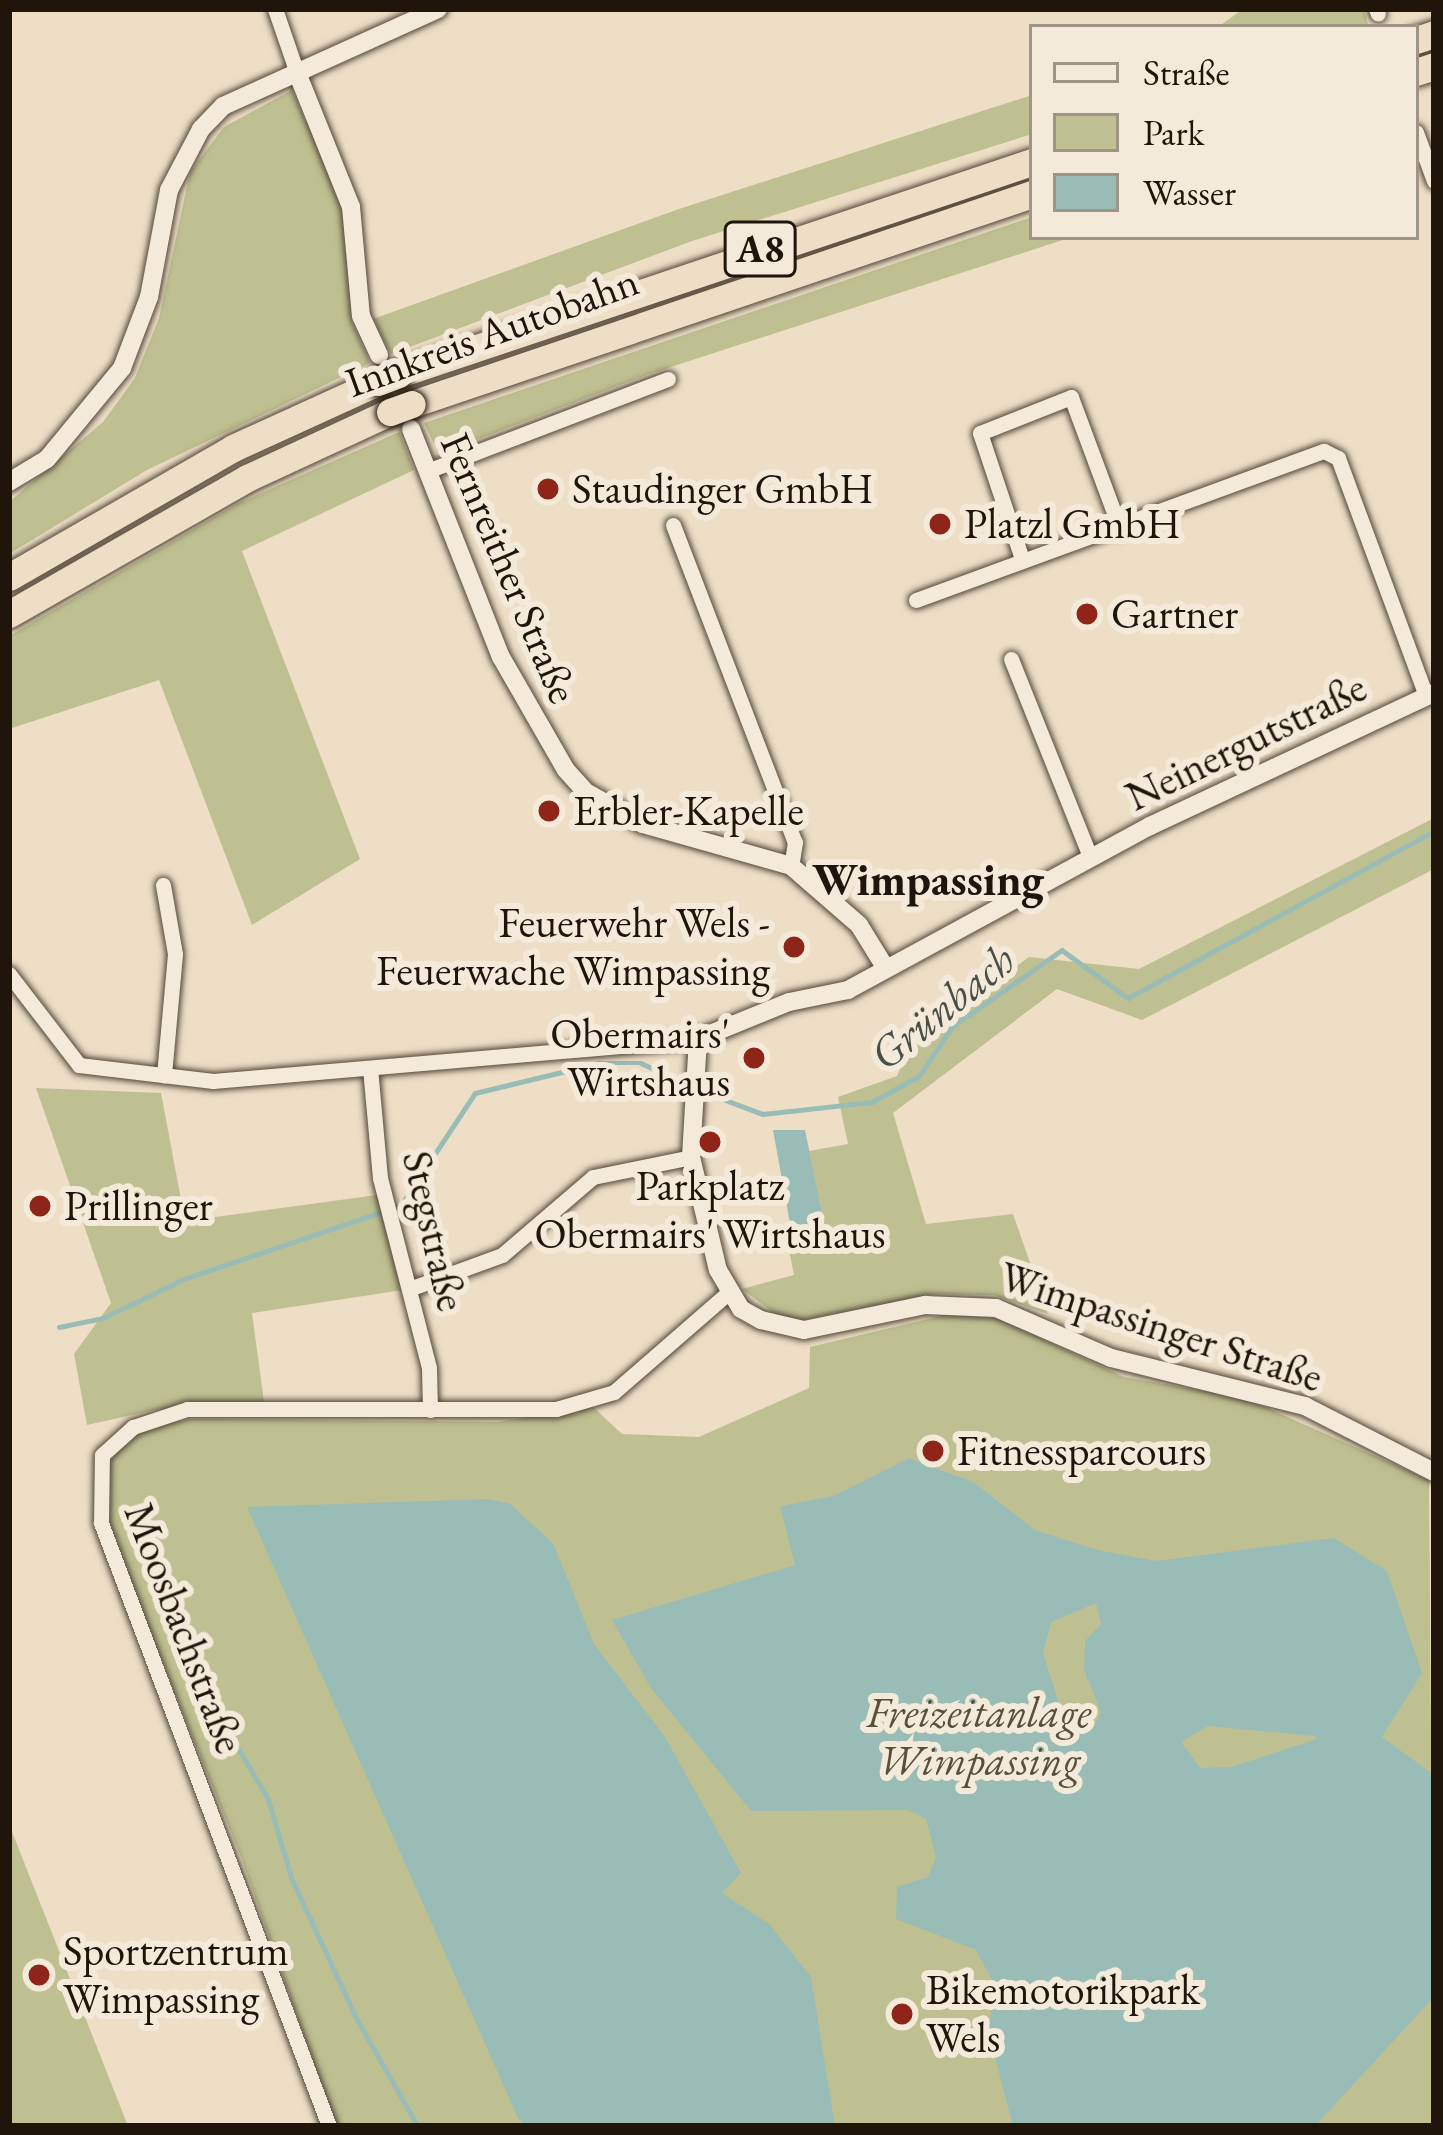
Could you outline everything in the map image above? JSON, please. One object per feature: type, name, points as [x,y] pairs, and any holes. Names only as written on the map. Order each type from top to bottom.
[{"type":"highway","name":"Innkreis Autobahn","points":[[9,577],[233,448],[385,370],[1029,163]]},
{"type":"highway","name":"Innkreis Autobahn","points":[[9,614],[247,478],[404,415],[1029,195]]},
{"type":"street","points":[[275,9],[351,207],[361,316],[385,370]]},
{"type":"street","points":[[9,482],[46,459],[103,396],[149,297],[169,190],[201,129],[223,106],[438,9]]},
{"type":"street","points":[[1419,140],[1434,181]]},
{"type":"street","points":[[427,471],[668,379]]},
{"type":"street","points":[[1022,559],[980,433],[1071,397],[1120,529]]},
{"type":"street","name":"Fernreither Straße","points":[[404,415],[501,657],[566,770],[586,792],[644,824],[791,866],[859,925],[885,968]]},
{"type":"street","points":[[916,600],[1324,451],[1338,458],[1430,694]]},
{"type":"street","points":[[673,525],[795,842],[791,866]]},
{"type":"street","name":"Neinergutstraße","points":[[1011,658],[1090,857]]},
{"type":"street","name":"Neinergutstraße","points":[[698,1039],[789,1002],[848,990],[1090,857],[1430,694]]},
{"type":"street","points":[[163,885],[175,954],[164,1076]]},
{"type":"street","points":[[9,974],[79,1065],[213,1081],[698,1039],[692,1099],[698,1208],[728,1293]]},
{"type":"street","name":"Stegstraße","points":[[370,1068],[383,1196],[429,1368],[430,1410]]},
{"type":"street","points":[[410,1289],[502,1255],[593,1177],[692,1156]]},
{"type":"street","name":"Moosbachstraße","points":[[329,2126],[101,1523],[96,1473],[109,1443],[187,1409],[556,1408],[614,1392],[728,1293]]},
{"type":"street","name":"Wimpassinger Straße","points":[[728,1293],[761,1320],[804,1330],[925,1304],[996,1308],[1111,1358],[1305,1406],[1434,1472]]},
{"type":"green space","points":[[1243,9],[1364,9],[1368,24],[1222,24]]},
{"type":"green space","points":[[292,90],[345,209],[352,322],[370,363],[147,470],[9,554],[9,502],[103,422],[135,378],[159,318],[190,172],[224,127]]},
{"type":"green space","points":[[1029,96],[1029,135],[692,241],[391,354],[373,319],[679,209]]},
{"type":"green space","points":[[1029,218],[1029,240],[1063,240],[649,374],[439,454],[424,423]]},
{"type":"green space","points":[[399,432],[414,470],[242,551],[360,859],[252,925],[159,680],[9,729],[9,636],[239,503]]},
{"type":"green space","points":[[1434,818],[1434,869],[1142,1020],[1057,989],[893,1113],[926,1224],[1013,1214],[1048,1314],[994,1295],[934,1294],[787,1323],[742,1289],[794,1275],[787,1240],[827,1237],[809,1151],[848,1144],[838,1097],[897,1076],[911,1044],[1029,957],[1139,969]]},
{"type":"green space","points":[[36,1088],[161,1093],[185,1221],[377,1195],[409,1289],[252,1313],[264,1402],[154,1410],[87,1425],[74,1354],[111,1303]]},
{"type":"green space","name":"Freizeitanlage Wimpassing","points":[[945,1315],[998,1318],[1124,1377],[1245,1398],[1429,1480],[1434,2126],[336,2126],[241,1857],[105,1519],[105,1473],[118,1447],[146,1426],[194,1419],[498,1422],[593,1407],[622,1434],[699,1437],[809,1388],[810,1347]]},
{"type":"green space","name":"Sportzentrum Wimpassing","points":[[9,1824],[128,2126],[9,2126]]},
{"type":"water","points":[[773,1130],[805,1130],[827,1237],[793,1240]]},
{"type":"water","points":[[909,1458],[973,1482],[1035,1530],[1097,1550],[1157,1561],[1334,1538],[1387,1571],[1422,1673],[1382,1737],[1434,1775],[1434,1997],[1315,2126],[1013,2126],[989,2034],[994,1984],[976,1950],[896,1919],[897,1887],[928,1877],[936,1857],[926,1819],[908,1810],[751,1811],[651,1688],[612,1620],[795,1565],[780,1506],[834,1496]],"holes":[[[1096,1603],[1101,1624],[1085,1641],[1084,1670],[1101,1712],[1093,1729],[1081,1730],[1065,1722],[1043,1653],[1051,1622]],[[1208,1726],[1314,1736],[1317,1739],[1231,1767],[1200,1768],[1181,1742]]]},
{"type":"water","points":[[489,1499],[510,1504],[553,1543],[594,1644],[665,1737],[741,1873],[722,1893],[769,1924],[811,1977],[835,2126],[528,2126],[518,2118],[247,1507]]},
{"type":"waterway","name":"Grünbach","points":[[699,1090],[763,1114],[872,1102],[919,1076],[952,1027],[1062,950],[1128,998],[1434,831]]},
{"type":"waterway","name":"Grünbach","points":[[59,1327],[103,1318],[184,1279],[401,1205],[475,1093],[599,1063],[641,1063],[688,1085]]},
{"type":"waterway","points":[[234,1741],[268,1798],[292,1879],[357,2019],[418,2126]]},
{"type":"place","name":"Staudinger GmbH","points":[[548,489]]},
{"type":"place","name":"Platzl GmbH","points":[[940,524]]},
{"type":"place","name":"Gartner","points":[[1087,614]]},
{"type":"place","name":"Erbler-Kapelle","points":[[549,811]]},
{"type":"place","name":"Feuerwehr Wels - Feuerwache Wimpassing","points":[[794,947]]},
{"type":"place","name":"Obermairs' Wirtshaus","points":[[754,1058]]},
{"type":"place","name":"Parkplatz Obermairs' Wirtshaus","points":[[710,1142]]},
{"type":"place","name":"Prillinger","points":[[40,1206]]},
{"type":"place","name":"Fitnessparcours","points":[[933,1451]]},
{"type":"place","name":"Sportzentrum Wimpassing","points":[[39,1975]]},
{"type":"place","name":"Bikemotorikpark Wels","points":[[902,2014]]},
{"type":"district","name":"Wimpassing","points":[[928,880]]}]
